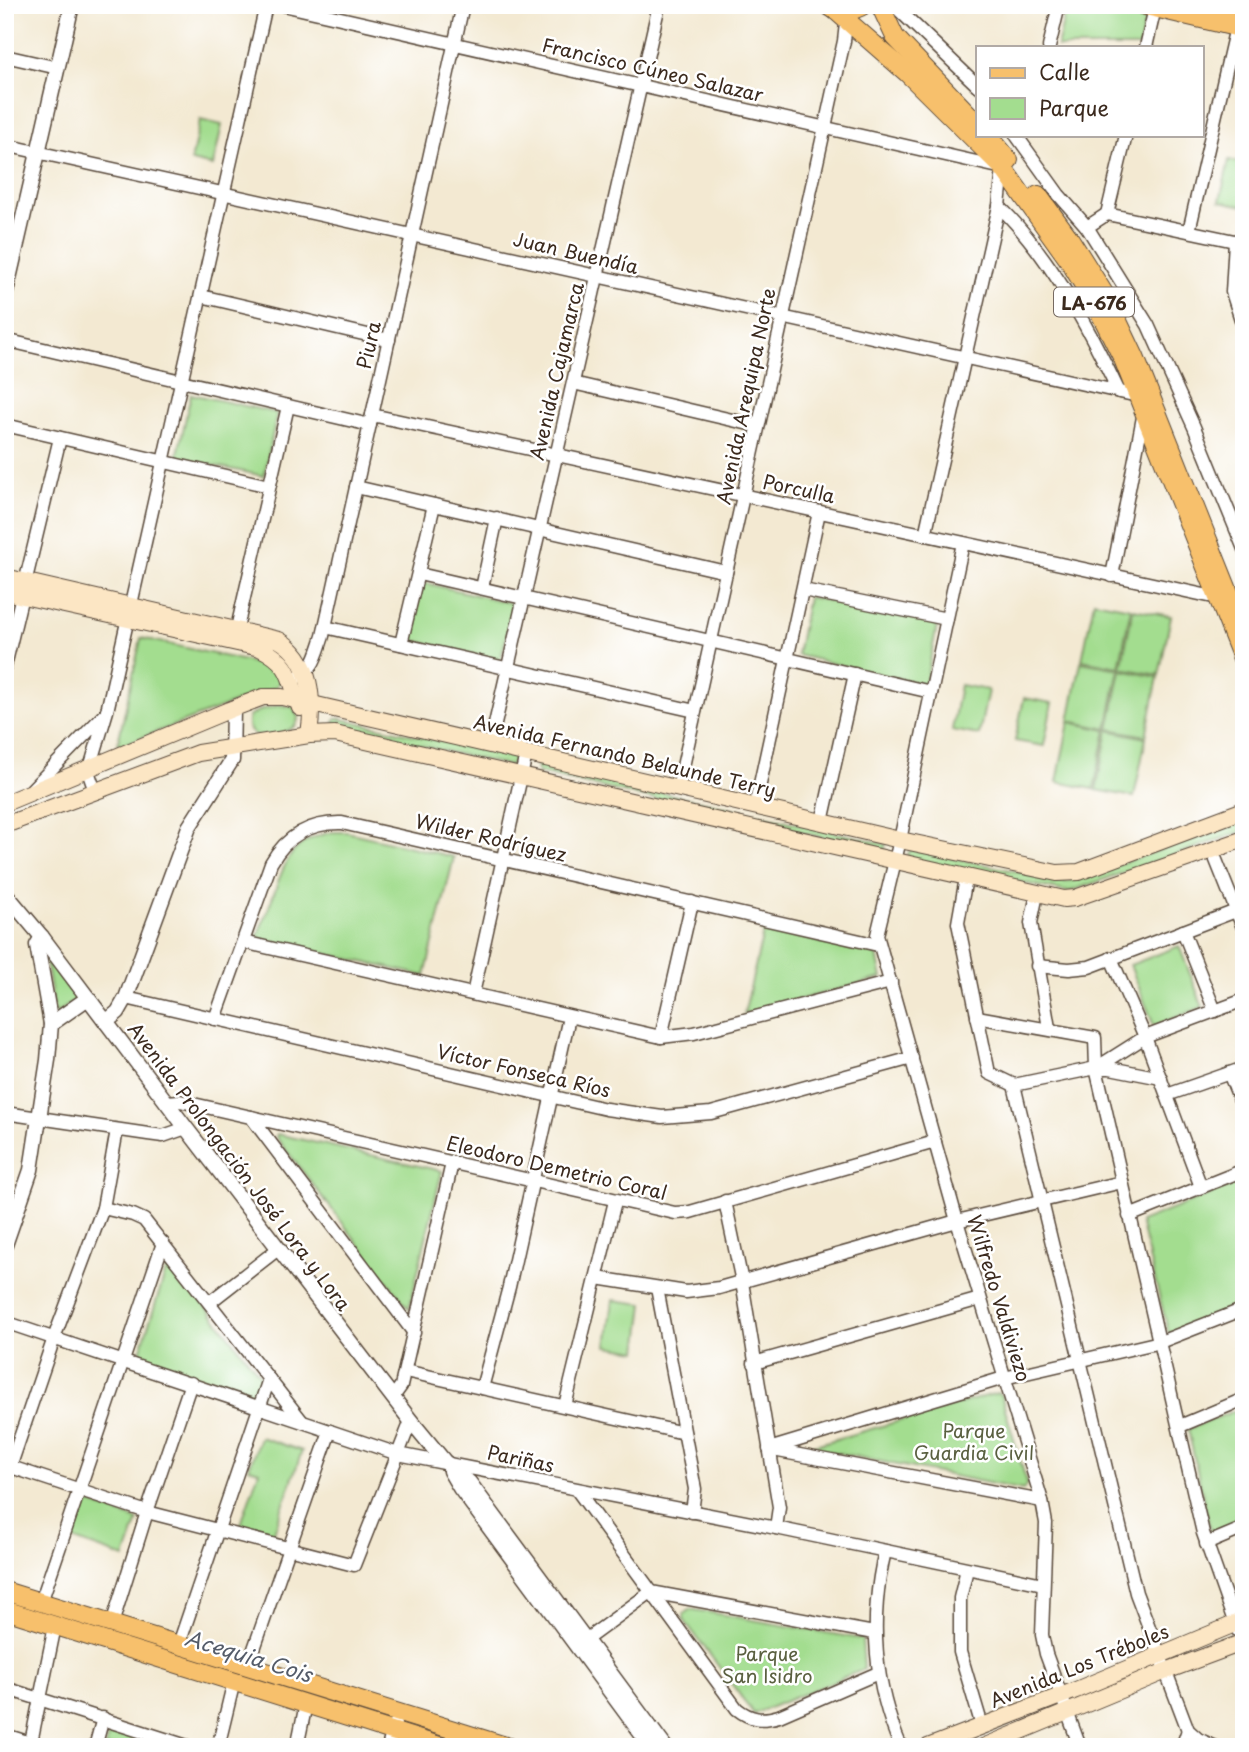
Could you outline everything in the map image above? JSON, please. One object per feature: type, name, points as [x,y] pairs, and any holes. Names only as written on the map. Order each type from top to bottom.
[{"type":"main road","points":[[880,5],[895,37],[976,122]]},
{"type":"main road","points":[[1213,5],[1241,17]]},
{"type":"main road","points":[[1148,7],[1241,17]]},
{"type":"main road","name":"LA-676","points":[[844,11],[1007,165],[1070,239],[1107,299],[1135,356],[1242,618]]},
{"type":"main road","name":"LA-676","points":[[989,136],[1068,259],[1098,328],[1141,404],[1244,663]]},
{"type":"main road","points":[[5,577],[24,589],[235,636],[273,655],[299,677],[309,735]]},
{"type":"main road","points":[[5,592],[24,589]]},
{"type":"main road","name":"Avenida Fernando Belaunde Terry","points":[[5,803],[233,709],[262,698],[282,696],[755,807],[1068,874],[1244,810]]},
{"type":"main road","points":[[5,825],[198,753],[309,735],[335,734],[1065,899],[1075,898],[1244,839]]},
{"type":"main road","points":[[5,1591],[248,1666],[443,1747]]},
{"type":"main road","points":[[5,1610],[306,1704],[394,1726],[509,1747]]},
{"type":"main road","name":"Avenida Los Tréboles","points":[[987,1746],[1068,1712],[1239,1622]]},
{"type":"main road","name":"Avenida Los Tréboles","points":[[928,1747],[1063,1695],[1163,1663],[1244,1642]]},
{"type":"street","points":[[5,296],[12,236],[38,152],[72,5]]},
{"type":"street","points":[[95,791],[89,774],[90,768],[107,711],[266,5]]},
{"type":"street","name":"Francisco Cúneo Salazar","points":[[283,5],[824,127],[1007,165]]},
{"type":"street","name":"Piura","points":[[299,677],[314,666],[326,627],[463,5]]},
{"type":"street","name":"Avenida Cajamarca","points":[[490,746],[659,5]]},
{"type":"street","points":[[899,5],[900,11],[976,84]]},
{"type":"street","points":[[1049,46],[1059,5]]},
{"type":"street","points":[[1146,46],[1148,7]]},
{"type":"street","name":"Avenida Arequipa Norte","points":[[678,789],[844,41],[844,11]]},
{"type":"street","points":[[1189,232],[1241,17]]},
{"type":"street","points":[[5,56],[58,68]]},
{"type":"street","points":[[1017,136],[1059,195],[1087,227],[1148,325],[1194,427],[1244,550]]},
{"type":"street","points":[[1087,227],[1107,214],[1126,136]]},
{"type":"street","name":"Juan Buendía","points":[[5,145],[1119,392],[1141,404]]},
{"type":"street","points":[[925,535],[1007,165]]},
{"type":"street","points":[[999,206],[1022,229],[1098,328],[1119,392]]},
{"type":"street","points":[[1107,214],[1239,242],[1232,292],[1244,329]]},
{"type":"street","points":[[201,296],[389,340]]},
{"type":"street","name":"Porculla","points":[[5,340],[288,405],[556,455],[1218,598]]},
{"type":"street","points":[[573,383],[758,426]]},
{"type":"street","points":[[1112,576],[1141,404]]},
{"type":"street","points":[[235,636],[288,405]]},
{"type":"street","points":[[5,425],[269,486]]},
{"type":"street","points":[[5,666],[60,438]]},
{"type":"street","points":[[356,487],[726,572]]},
{"type":"street","points":[[401,644],[434,505]]},
{"type":"street","points":[[755,807],[820,512]]},
{"type":"street","points":[[482,589],[497,519]]},
{"type":"street","name":"Wilfredo Valdiviezo","points":[[963,543],[901,840],[877,927],[878,945],[891,982],[980,1299],[1042,1501],[1046,1523],[1042,1634],[1049,1663],[1080,1747]]},
{"type":"street","points":[[419,574],[931,692]]},
{"type":"street","points":[[803,590],[947,619]]},
{"type":"street","points":[[326,627],[695,711]]},
{"type":"street","points":[[822,822],[855,674]]},
{"type":"street","points":[[106,1022],[118,1012],[126,998],[189,827],[232,760],[233,709]]},
{"type":"street","points":[[25,795],[107,711]]},
{"type":"street","points":[[473,994],[526,754]]},
{"type":"street","name":"Wilder Rodríguez","points":[[215,1019],[271,863],[278,851],[300,832],[315,826],[342,823],[878,945]]},
{"type":"street","points":[[1212,850],[1244,930]]},
{"type":"street","points":[[967,877],[958,923],[989,1073],[1014,1085],[1096,1068],[1110,1068],[1161,1078]]},
{"type":"street","name":"Avenida Prolongación José Lora y Lora","points":[[5,893],[42,937],[411,1421],[444,1461],[469,1482],[651,1747]]},
{"type":"street","points":[[1037,894],[1031,923],[1049,1028]]},
{"type":"street","points":[[661,1037],[692,902]]},
{"type":"street","points":[[1037,965],[1080,969],[1236,911]]},
{"type":"street","points":[[1183,931],[1215,1011]]},
{"type":"street","points":[[5,1245],[26,1188],[40,1119],[51,1024],[37,944],[42,937]]},
{"type":"street","points":[[243,942],[661,1037],[694,1033],[891,982]]},
{"type":"street","points":[[1111,958],[1145,1037],[1201,1187]]},
{"type":"street","name":"Víctor Fonseca Ríos","points":[[126,998],[635,1115],[689,1116],[733,1108],[912,1058]]},
{"type":"street","points":[[51,1024],[88,999]]},
{"type":"street","points":[[1096,1068],[1145,1037],[1244,1000]]},
{"type":"street","points":[[482,1388],[509,1287],[569,1017]]},
{"type":"street","points":[[977,1017],[1094,1038],[1096,1068],[1206,1544],[1239,1622],[1244,1642]]},
{"type":"street","points":[[1167,1095],[1244,1068]]},
{"type":"street","points":[[1229,1073],[1244,1110]]},
{"type":"street","points":[[1014,1085],[1136,1593],[1188,1730],[1198,1739],[1216,1747]]},
{"type":"street","name":"Eleodoro Demetrio Coral","points":[[167,1102],[180,1101],[675,1213],[690,1212],[935,1142]]},
{"type":"street","points":[[5,1114],[163,1136],[186,1128]]},
{"type":"street","points":[[251,1117],[414,1333]]},
{"type":"street","points":[[5,1482],[8,1466],[103,1209],[117,1130]]},
{"type":"street","points":[[393,1397],[401,1387],[452,1163]]},
{"type":"street","points":[[1129,1216],[1244,1170]]},
{"type":"street","points":[[597,1278],[700,1292],[957,1221],[1122,1182]]},
{"type":"street","points":[[565,1406],[615,1201]]},
{"type":"street","points":[[725,1201],[742,1282],[779,1507],[776,1528]]},
{"type":"street","points":[[103,1209],[145,1220],[302,1421]]},
{"type":"street","points":[[41,1602],[163,1243]]},
{"type":"street","points":[[210,1302],[278,1250]]},
{"type":"street","points":[[657,1287],[695,1489],[692,1512]]},
{"type":"street","points":[[754,1363],[980,1299]]},
{"type":"street","points":[[769,1449],[1004,1378],[1160,1342],[1244,1309]]},
{"type":"street","name":"Pariñas","points":[[5,1322],[398,1454],[776,1528],[1042,1584]]},
{"type":"street","points":[[405,1371],[684,1433]]},
{"type":"street","points":[[179,1644],[270,1379]]},
{"type":"street","points":[[112,1624],[191,1383]]},
{"type":"street","points":[[1180,1426],[1244,1399]]},
{"type":"street","points":[[8,1466],[147,1512],[354,1565],[411,1421]]},
{"type":"street","points":[[248,1666],[330,1430]]},
{"type":"street","points":[[769,1449],[1042,1501]]},
{"type":"street","points":[[577,1490],[737,1709],[753,1719],[767,1720],[779,1716],[878,1673]]},
{"type":"street","points":[[1206,1544],[1244,1528]]},
{"type":"street","points":[[885,1551],[879,1578],[874,1633],[884,1702],[901,1747]]},
{"type":"street","points":[[967,1569],[960,1598],[960,1652],[982,1726]]},
{"type":"street","points":[[582,1643],[650,1592],[874,1633]]},
{"type":"street","points":[[5,1734],[35,1745],[40,1698],[55,1626]]},
{"type":"street","name":"Avenida Prolongación José Lora y Lora","points":[[582,1643],[665,1747]]},
{"type":"street","points":[[218,1747],[234,1681]]},
{"type":"street","points":[[5,1688],[103,1718],[157,1741],[190,1747]]},
{"type":"street","points":[[297,1747],[306,1704]]},
{"type":"street","points":[[94,1747],[103,1718]]},
{"type":"street","points":[[1182,1747],[1188,1730]]},
{"type":"green space","points":[[1067,5],[1082,5],[1145,20],[1139,46],[1057,46]]},
{"type":"green space","points":[[200,120],[222,125],[213,166],[191,161]]},
{"type":"green space","points":[[1229,160],[1244,164],[1244,206],[1220,201]]},
{"type":"green space","points":[[1244,253],[1244,316],[1237,300],[1240,257]]},
{"type":"green space","points":[[191,394],[277,413],[264,476],[177,458]]},
{"type":"green space","points":[[425,583],[515,604],[500,661],[412,640],[410,637],[422,585]]},
{"type":"green space","points":[[808,597],[938,621],[925,685],[797,655]]},
{"type":"green space","points":[[1094,601],[1131,608],[1119,667],[1082,660]]},
{"type":"green space","points":[[1133,609],[1171,616],[1159,675],[1121,668]]},
{"type":"green space","points":[[141,638],[277,668],[281,680],[276,687],[119,746]]},
{"type":"green space","points":[[1081,662],[1119,669],[1107,729],[1069,721]]},
{"type":"green space","points":[[1121,670],[1158,677],[1146,736],[1109,729]]},
{"type":"green space","points":[[960,685],[988,690],[979,735],[952,730]]},
{"type":"green space","points":[[1024,698],[1052,703],[1044,746],[1015,741]]},
{"type":"green space","points":[[280,705],[293,707],[298,721],[293,727],[267,736],[252,732],[248,726],[249,716]]},
{"type":"green space","points":[[337,718],[513,757],[514,760],[510,766],[336,726],[334,722]]},
{"type":"green space","points":[[1069,722],[1106,730],[1094,789],[1057,782]]},
{"type":"green space","points":[[1108,730],[1146,738],[1134,797],[1096,790]]},
{"type":"green space","points":[[539,764],[886,844],[884,851],[538,773],[536,767]]},
{"type":"green space","points":[[1244,821],[1244,831],[1068,892],[908,859],[907,855],[911,849],[1067,882]]},
{"type":"green space","points":[[333,832],[347,832],[454,857],[425,976],[257,938],[282,872],[292,854],[308,840]]},
{"type":"green space","points":[[764,929],[877,955],[882,978],[744,1014]]},
{"type":"green space","points":[[1179,946],[1203,1007],[1154,1026],[1130,965]]},
{"type":"green space","points":[[48,960],[78,999],[55,1014],[46,961]]},
{"type":"green space","points":[[277,1134],[442,1171],[409,1309],[276,1137]]},
{"type":"green space","points":[[1244,1181],[1244,1305],[1169,1334],[1140,1222]]},
{"type":"green space","points":[[174,1265],[266,1383],[259,1400],[138,1358],[167,1268]]},
{"type":"green space","points":[[613,1300],[644,1304],[638,1351],[607,1346]]},
{"type":"green space","name":"Parque Guardia Civil","points":[[997,1393],[1001,1395],[1027,1484],[1023,1490],[812,1446]]},
{"type":"green space","points":[[1242,1408],[1244,1520],[1211,1534],[1188,1429]]},
{"type":"green space","points":[[260,1437],[302,1451],[272,1538],[240,1527],[259,1471],[249,1468]]},
{"type":"green space","points":[[86,1502],[138,1520],[125,1558],[72,1539]]},
{"type":"green space","name":"Parque San Isidro","points":[[690,1609],[862,1639],[864,1669],[754,1714],[684,1620],[684,1614]]},
{"type":"green space","points":[[110,1729],[154,1742],[153,1747],[105,1747]]},
{"type":"water label","name":"Acequia Cois","points":[[249,1655]]}]
